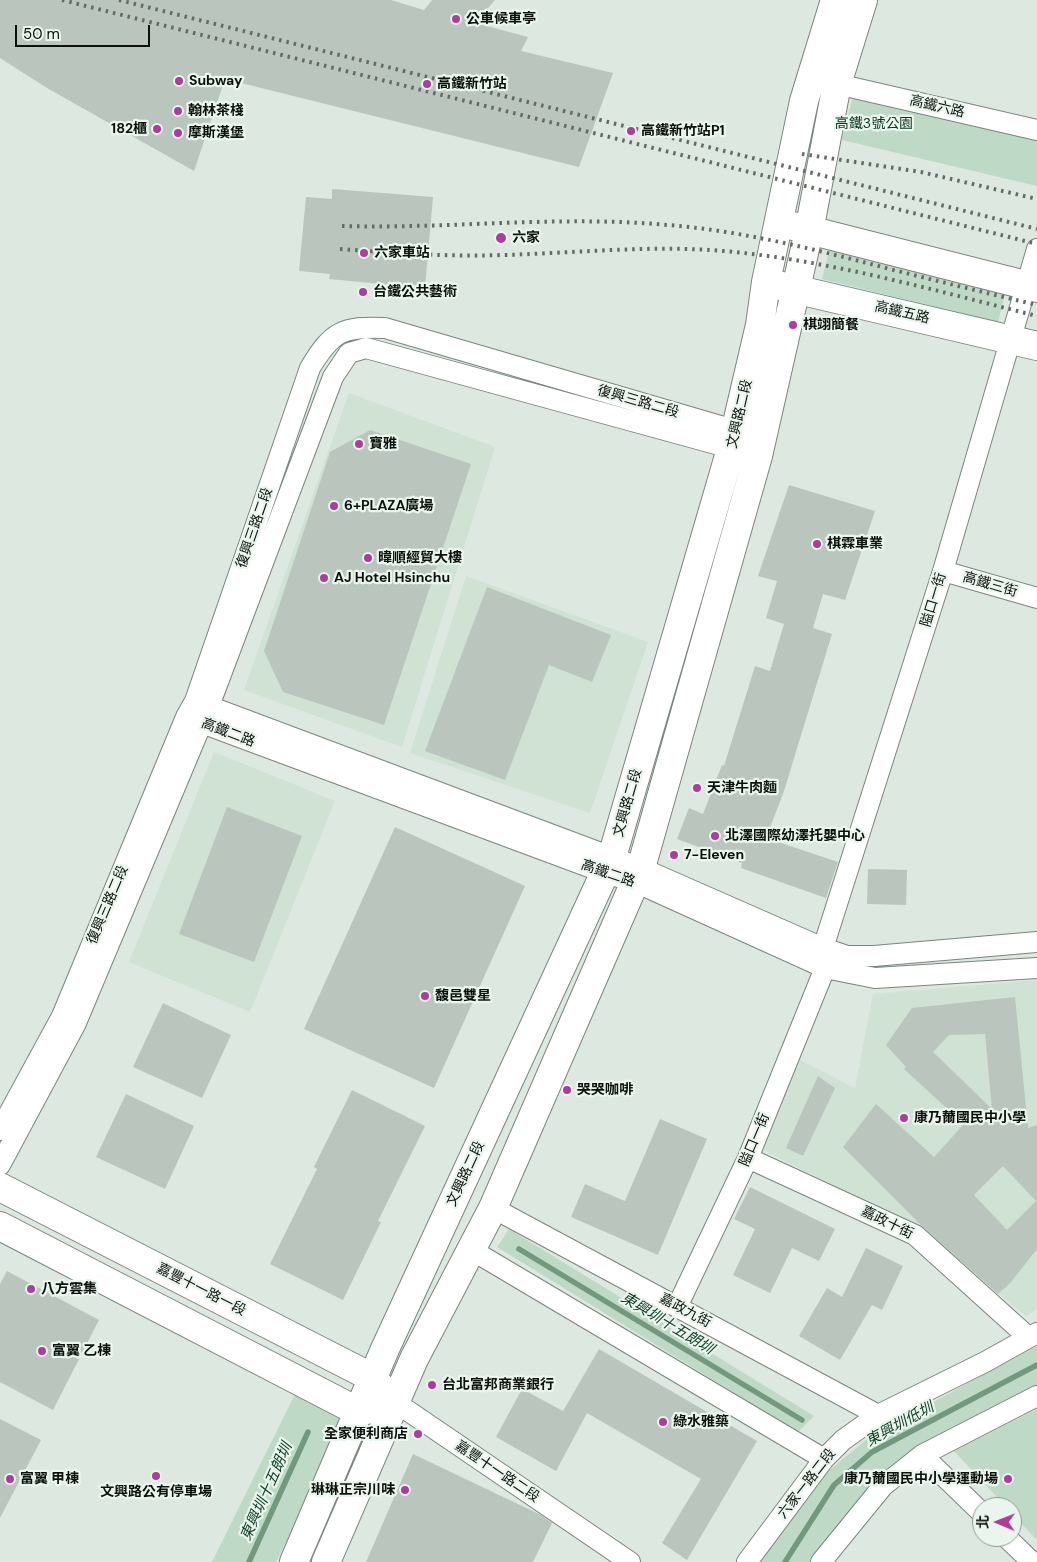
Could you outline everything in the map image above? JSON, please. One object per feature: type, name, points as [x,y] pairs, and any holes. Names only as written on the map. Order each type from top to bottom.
[{"type":"street","name":"文興路二段","points":[[294,1562],[372,1378],[609,865],[733,440],[760,325],[766,282],[804,101],[835,0]]},
{"type":"street","name":"文興路二段","points":[[326,1562],[395,1402],[470,1249],[493,1208],[638,875],[760,447],[809,232],[836,84],[863,0]]},
{"type":"street","name":"高鐵六路","points":[[836,84],[1037,130]]},
{"type":"street","points":[[779,222],[809,232],[1031,287]]},
{"type":"street","name":"隘口一街","points":[[823,948],[943,571],[1024,343],[1037,249]]},
{"type":"street","name":"高鐵五路","points":[[766,282],[1024,343]]},
{"type":"street","name":"復興三路二段","points":[[0,1165],[76,1023],[198,712],[310,368],[322,348],[333,336],[357,327],[385,328],[760,447]]},
{"type":"street","name":"高鐵三街","points":[[943,571],[1037,598]]},
{"type":"street","name":"復興三路二段","points":[[0,1130],[62,1016],[198,712]]},
{"type":"street","name":"高鐵二路","points":[[198,712],[638,875],[847,956],[874,956],[1037,942]]},
{"type":"street","name":"高鐵二路","points":[[638,875],[825,968],[875,978],[1037,968]]},
{"type":"street","name":"隘口一街","points":[[678,1307],[748,1158],[825,968]]},
{"type":"street","name":"嘉政十街","points":[[748,1158],[915,1235],[1032,1335]]},
{"type":"street","name":"嘉豐十一路一段","points":[[0,1187],[372,1378],[395,1402]]},
{"type":"street","name":"嘉政九街","points":[[493,1208],[878,1415]]},
{"type":"street","points":[[0,1226],[359,1412],[395,1402]]},
{"type":"street","points":[[470,1249],[824,1459]]},
{"type":"street","name":"六家一路二段","points":[[747,1562],[824,1459],[843,1440],[878,1415],[985,1362],[1032,1335]]},
{"type":"street","points":[[821,1562],[883,1486],[922,1455],[1037,1396]]},
{"type":"street","name":"嘉豐十一路二段","points":[[395,1402],[630,1562]]},
{"type":"street","points":[[922,1455],[972,1504]]},
{"type":"street","points":[[1016,1547],[1032,1562]]},
{"type":"shaded area","name":"暐順經貿大樓","points":[[349,393],[495,447],[402,747],[244,690]]},
{"type":"shaded area","points":[[466,576],[648,642],[590,813],[410,753]]},
{"type":"shaded area","points":[[214,752],[335,801],[250,1012],[129,962]]},
{"type":"shaded area","name":"康乃薾國民中小學","points":[[1037,980],[1037,1309],[1026,1316],[921,1229],[759,1148],[796,1058],[855,1088],[873,994]]},
{"type":"green space","name":"高鐵3號公園","points":[[853,96],[1037,141],[1037,186],[842,140]]},
{"type":"green space","points":[[830,247],[1006,290],[998,322],[822,279]]},
{"type":"green space","points":[[509,1229],[814,1416],[798,1432],[497,1247]]},
{"type":"green space","points":[[1037,1346],[1037,1389],[932,1440],[891,1466],[810,1562],[759,1562],[827,1472],[872,1435]]},
{"type":"green space","points":[[297,1390],[349,1416],[276,1562],[212,1562]]},
{"type":"green space","name":"康乃薾國民中小學運動場","points":[[1037,1409],[1037,1540],[1022,1524],[1022,1497],[997,1497],[954,1451]]},
{"type":"building","name":"高鐵新竹站","points":[[0,0],[391,0],[424,10],[432,0],[495,0],[475,23],[528,37],[521,51],[613,73],[579,167],[225,79],[194,171],[47,88],[0,58]]},
{"type":"building","name":"六家車站","points":[[332,189],[433,197],[425,288],[329,279],[330,274],[299,271],[306,197],[332,199]]},
{"type":"building","name":"暐順經貿大樓","points":[[370,430],[471,464],[384,725],[283,692],[264,651],[330,452]]},
{"type":"building","points":[[789,485],[875,511],[845,600],[823,594],[813,628],[832,634],[784,791],[766,838],[838,862],[826,898],[741,868],[742,863],[677,839],[689,808],[703,814],[722,765],[724,766],[755,666],[770,671],[784,624],[766,618],[777,581],[758,576]]},
{"type":"building","points":[[487,587],[611,635],[592,682],[549,665],[505,780],[425,751]]},
{"type":"building","points":[[227,807],[302,836],[254,962],[179,934]]},
{"type":"building","points":[[395,827],[525,886],[434,1088],[304,1029]]},
{"type":"building","points":[[868,869],[907,870],[906,905],[867,904]]},
{"type":"building","points":[[1015,997],[1028,1128],[1037,1125],[1037,1249],[1011,1282],[998,1294],[922,1226],[843,1147],[876,1104],[934,1157],[964,1124],[904,1069],[906,1067],[886,1045],[912,1008]],"holes":[[[985,1034],[992,1109],[933,1052],[949,1035]],[[1003,1166],[1036,1201],[1007,1230],[974,1195]]]},
{"type":"building","points":[[163,1003],[231,1035],[202,1098],[133,1067]]},
{"type":"building","points":[[818,1076],[835,1088],[803,1156],[786,1148]]},
{"type":"building","points":[[352,1090],[425,1126],[378,1221],[381,1222],[343,1300],[270,1264],[317,1169],[314,1167]]},
{"type":"building","points":[[126,1094],[194,1126],[165,1189],[96,1157]]},
{"type":"building","points":[[660,1119],[707,1139],[658,1255],[571,1217],[585,1184],[625,1201]]},
{"type":"building","points":[[750,1187],[835,1229],[819,1261],[792,1248],[770,1293],[733,1275],[755,1229],[734,1219]]},
{"type":"building","points":[[866,1248],[903,1266],[882,1310],[872,1305],[840,1360],[799,1336],[827,1288],[842,1297]]},
{"type":"building","name":"富翼 乙棟","points":[[7,1271],[99,1320],[53,1410],[0,1382],[0,1284]]},
{"type":"building","name":"綠水雅築","points":[[599,1349],[757,1441],[687,1560],[662,1543],[701,1479],[587,1413],[556,1471],[496,1437],[522,1389],[563,1411]]},
{"type":"building","name":"富翼 甲棟","points":[[0,1419],[41,1440],[0,1518]]},
{"type":"building","points":[[413,1454],[541,1515],[552,1523],[533,1562],[366,1562]]},
{"type":"waterway","name":"東興圳十五朗圳","points":[[519,1249],[802,1420]]},
{"type":"waterway","name":"東興圳低圳","points":[[785,1562],[834,1485],[872,1452],[1037,1365]]},
{"type":"waterway","name":"東興圳十五朗圳","points":[[249,1562],[308,1432]]},
{"type":"railway","points":[[62,0],[1037,244]]},
{"type":"railway","points":[[119,0],[1037,229]]},
{"type":"railway","points":[[802,154],[921,172],[1037,199]]},
{"type":"railway","points":[[342,226],[424,226],[586,221],[627,222],[696,228],[751,236],[805,248],[1037,305]]},
{"type":"railway","points":[[340,249],[462,255],[647,249],[734,252],[848,270],[1037,316]]},
{"type":"place","name":"公車候車亭","points":[[456,19]]},
{"type":"place","name":"Subway","points":[[179,81]]},
{"type":"place","name":"高鐵新竹站","points":[[427,84]]},
{"type":"place","name":"翰林茶棧","points":[[178,111]]},
{"type":"place","name":"182櫃","points":[[157,129]]},
{"type":"place","name":"高鐵新竹站P1","points":[[631,131]]},
{"type":"place","name":"摩斯漢堡","points":[[178,133]]},
{"type":"place","name":"六家","points":[[501,238]]},
{"type":"place","name":"六家車站","points":[[364,253]]},
{"type":"place","name":"台鐵公共藝術","points":[[363,292]]},
{"type":"place","name":"棋翊簡餐","points":[[793,325]]},
{"type":"place","name":"寶雅","points":[[359,444]]},
{"type":"place","name":"6+PLAZA廣場","points":[[334,506]]},
{"type":"place","name":"棋霖車業","points":[[817,544]]},
{"type":"place","name":"暐順經貿大樓","points":[[368,558]]},
{"type":"place","name":"AJ Hotel Hsinchu","points":[[324,578]]},
{"type":"place","name":"天津牛肉麵","points":[[697,788]]},
{"type":"place","name":"北澤國際幼澤托嬰中心","points":[[715,836]]},
{"type":"place","name":"7-Eleven","points":[[674,855]]},
{"type":"place","name":"馥邑雙星","points":[[425,996]]},
{"type":"place","name":"哭哭咖啡","points":[[567,1090]]},
{"type":"place","name":"康乃薾國民中小學","points":[[904,1118]]},
{"type":"place","name":"八方雲集","points":[[31,1289]]},
{"type":"place","name":"富翼 乙棟","points":[[42,1351]]},
{"type":"place","name":"台北富邦商業銀行","points":[[432,1385]]},
{"type":"place","name":"綠水雅築","points":[[663,1422]]},
{"type":"place","name":"全家便利商店","points":[[418,1434]]},
{"type":"place","name":"文興路公有停車場","points":[[156,1476]]},
{"type":"place","name":"富翼 甲棟","points":[[10,1479]]},
{"type":"place","name":"康乃薾國民中小學運動場","points":[[1008,1479]]},
{"type":"place","name":"琳琳正宗川味","points":[[405,1490]]}]
